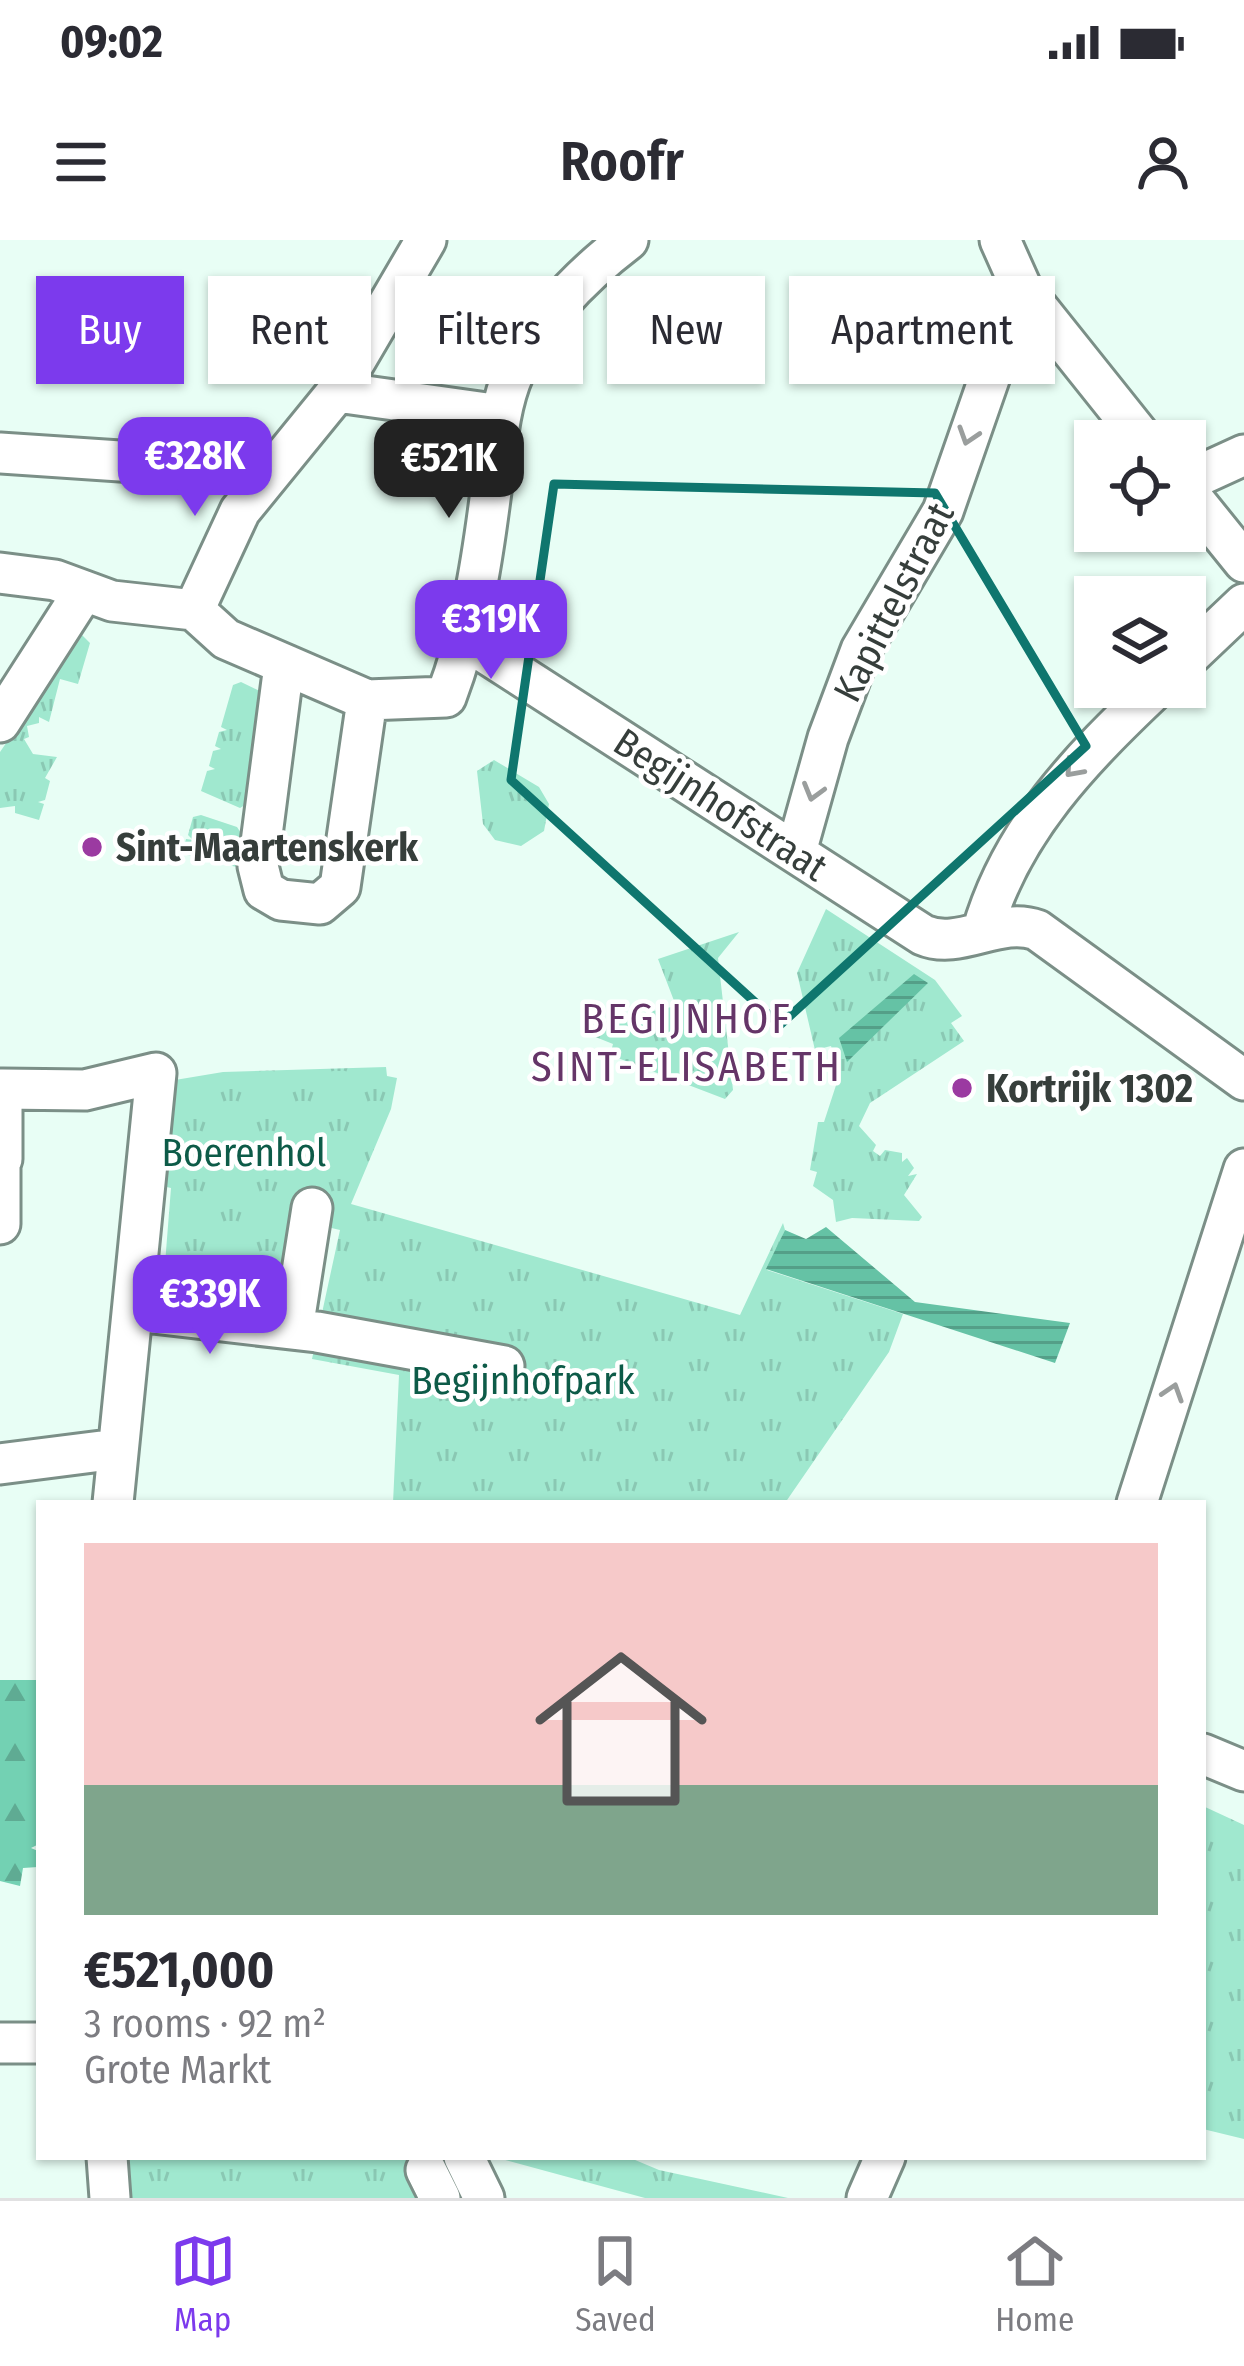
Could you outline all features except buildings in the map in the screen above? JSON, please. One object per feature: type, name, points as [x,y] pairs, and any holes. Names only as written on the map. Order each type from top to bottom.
[{"type":"street","points":[[194,610],[240,511],[337,392],[426,240]]},
{"type":"street","points":[[0,573],[55,580],[112,601],[194,610],[226,639],[368,700],[446,697],[467,641],[501,415],[513,374],[531,343],[591,268],[628,240]]},
{"type":"street","points":[[1000,240],[1016,276]]},
{"type":"street","points":[[1055,329],[1127,420]]},
{"type":"street","name":"Kapittelstraat","points":[[796,852],[828,738],[861,650],[943,511],[987,384]]},
{"type":"street","points":[[337,392],[501,415]]},
{"type":"street","points":[[0,453],[269,471]]},
{"type":"street","points":[[1206,475],[1244,455]]},
{"type":"street","points":[[1206,513],[1244,562]]},
{"type":"street","points":[[0,722],[84,591]]},
{"type":"street","points":[[1206,640],[1244,604]]},
{"type":"street","name":"Begijnhofstraat","points":[[467,641],[928,938],[940,941],[1022,926],[1045,934],[1244,1080]]},
{"type":"street","points":[[284,665],[258,866],[264,890],[281,900],[320,904],[340,887],[368,700]]},
{"type":"street","points":[[982,932],[1004,874],[1057,788],[1136,708]]},
{"type":"street","points":[[0,1224],[1,1087],[85,1090],[156,1073],[113,1500]]},
{"type":"street","points":[[1138,1500],[1244,1169]]},
{"type":"street","points":[[305,1330],[312,1208]]},
{"type":"street","points":[[135,1310],[305,1330],[504,1366]]},
{"type":"street","points":[[0,1464],[117,1449]]},
{"type":"street","points":[[1206,1755],[1244,1771]]},
{"type":"street","points":[[0,2043],[36,2043]]},
{"type":"street","points":[[106,2160],[110,2198]]},
{"type":"street","points":[[867,2198],[884,2160]]},
{"type":"street","points":[[443,2175],[484,2198]]},
{"type":"highlighted area","points":[[554,484],[935,493],[1086,746],[780,1025],[511,780]]},
{"type":"green space","points":[[81,634],[90,643],[78,684],[60,679],[49,722],[39,717],[39,723],[27,726],[29,737],[24,739],[33,754],[57,757],[45,778],[50,781],[45,800],[38,802],[44,804],[39,820],[15,813],[15,806],[0,808],[0,752]]},
{"type":"green space","points":[[241,682],[264,693],[250,802],[240,808],[201,791],[207,771],[215,769],[209,766],[213,751],[221,749],[215,746],[219,732],[227,730],[221,727],[233,685]]},
{"type":"green space","points":[[494,760],[539,787],[549,804],[544,831],[521,846],[495,840],[483,824],[477,771]]},
{"type":"green space","points":[[201,815],[237,827],[245,839],[237,867],[214,862],[210,853],[208,860],[182,854],[186,839],[193,840],[188,835],[193,817]]},
{"type":"green space","points":[[826,909],[935,980],[962,1016],[951,1023],[964,1041],[870,1103],[859,1126],[876,1145],[873,1151],[880,1156],[885,1150],[902,1153],[902,1162],[907,1158],[914,1168],[908,1176],[917,1174],[904,1195],[922,1217],[919,1221],[852,1218],[836,1222],[833,1200],[813,1186],[817,1172],[810,1170],[818,1122],[824,1122],[840,1073],[831,1046],[815,1050],[797,973]]},
{"type":"green space","points":[[739,932],[718,958],[733,1090],[725,1099],[610,1055],[613,1044],[593,1036],[598,1023],[676,1006],[658,959]]},
{"type":"green space","name":"Begijnhofpark","points":[[386,1067],[387,1076],[397,1078],[391,1109],[351,1204],[740,1315],[783,1223],[785,1230],[767,1270],[903,1314],[889,1352],[787,1500],[393,1500],[399,1375],[312,1359],[340,1230],[289,1218],[282,1304],[163,1289],[171,1188],[158,1185],[169,1081],[223,1072]]},
{"type":"green space","points":[[0,1680],[36,1680],[36,1846],[31,1848],[36,1850],[36,1867],[23,1868],[20,1886],[0,1881]]},
{"type":"green space","points":[[1206,1807],[1244,1825],[1244,2139],[1206,2130]]},
{"type":"green space","points":[[114,2160],[447,2160],[408,2179],[416,2198],[118,2198]]},
{"type":"green space","points":[[505,2160],[635,2160],[659,2170],[788,2198],[645,2198]]},
{"type":"shaded area","points":[[914,974],[928,983],[847,1062],[839,1038]]},
{"type":"shaded area","points":[[826,1227],[915,1302],[1070,1323],[1055,1363],[766,1269],[785,1230],[806,1239]]},
{"type":"place","name":"Sint-Maartenskerk","points":[[92,847]]},
{"type":"place","name":"Kortrijk 1302","points":[[962,1088]]},
{"type":"district","name":"BEGIJNHOF SINT-ELISABETH","points":[[687,1042]]},
{"type":"park label","name":"Boerenhol","points":[[244,1152]]}]
